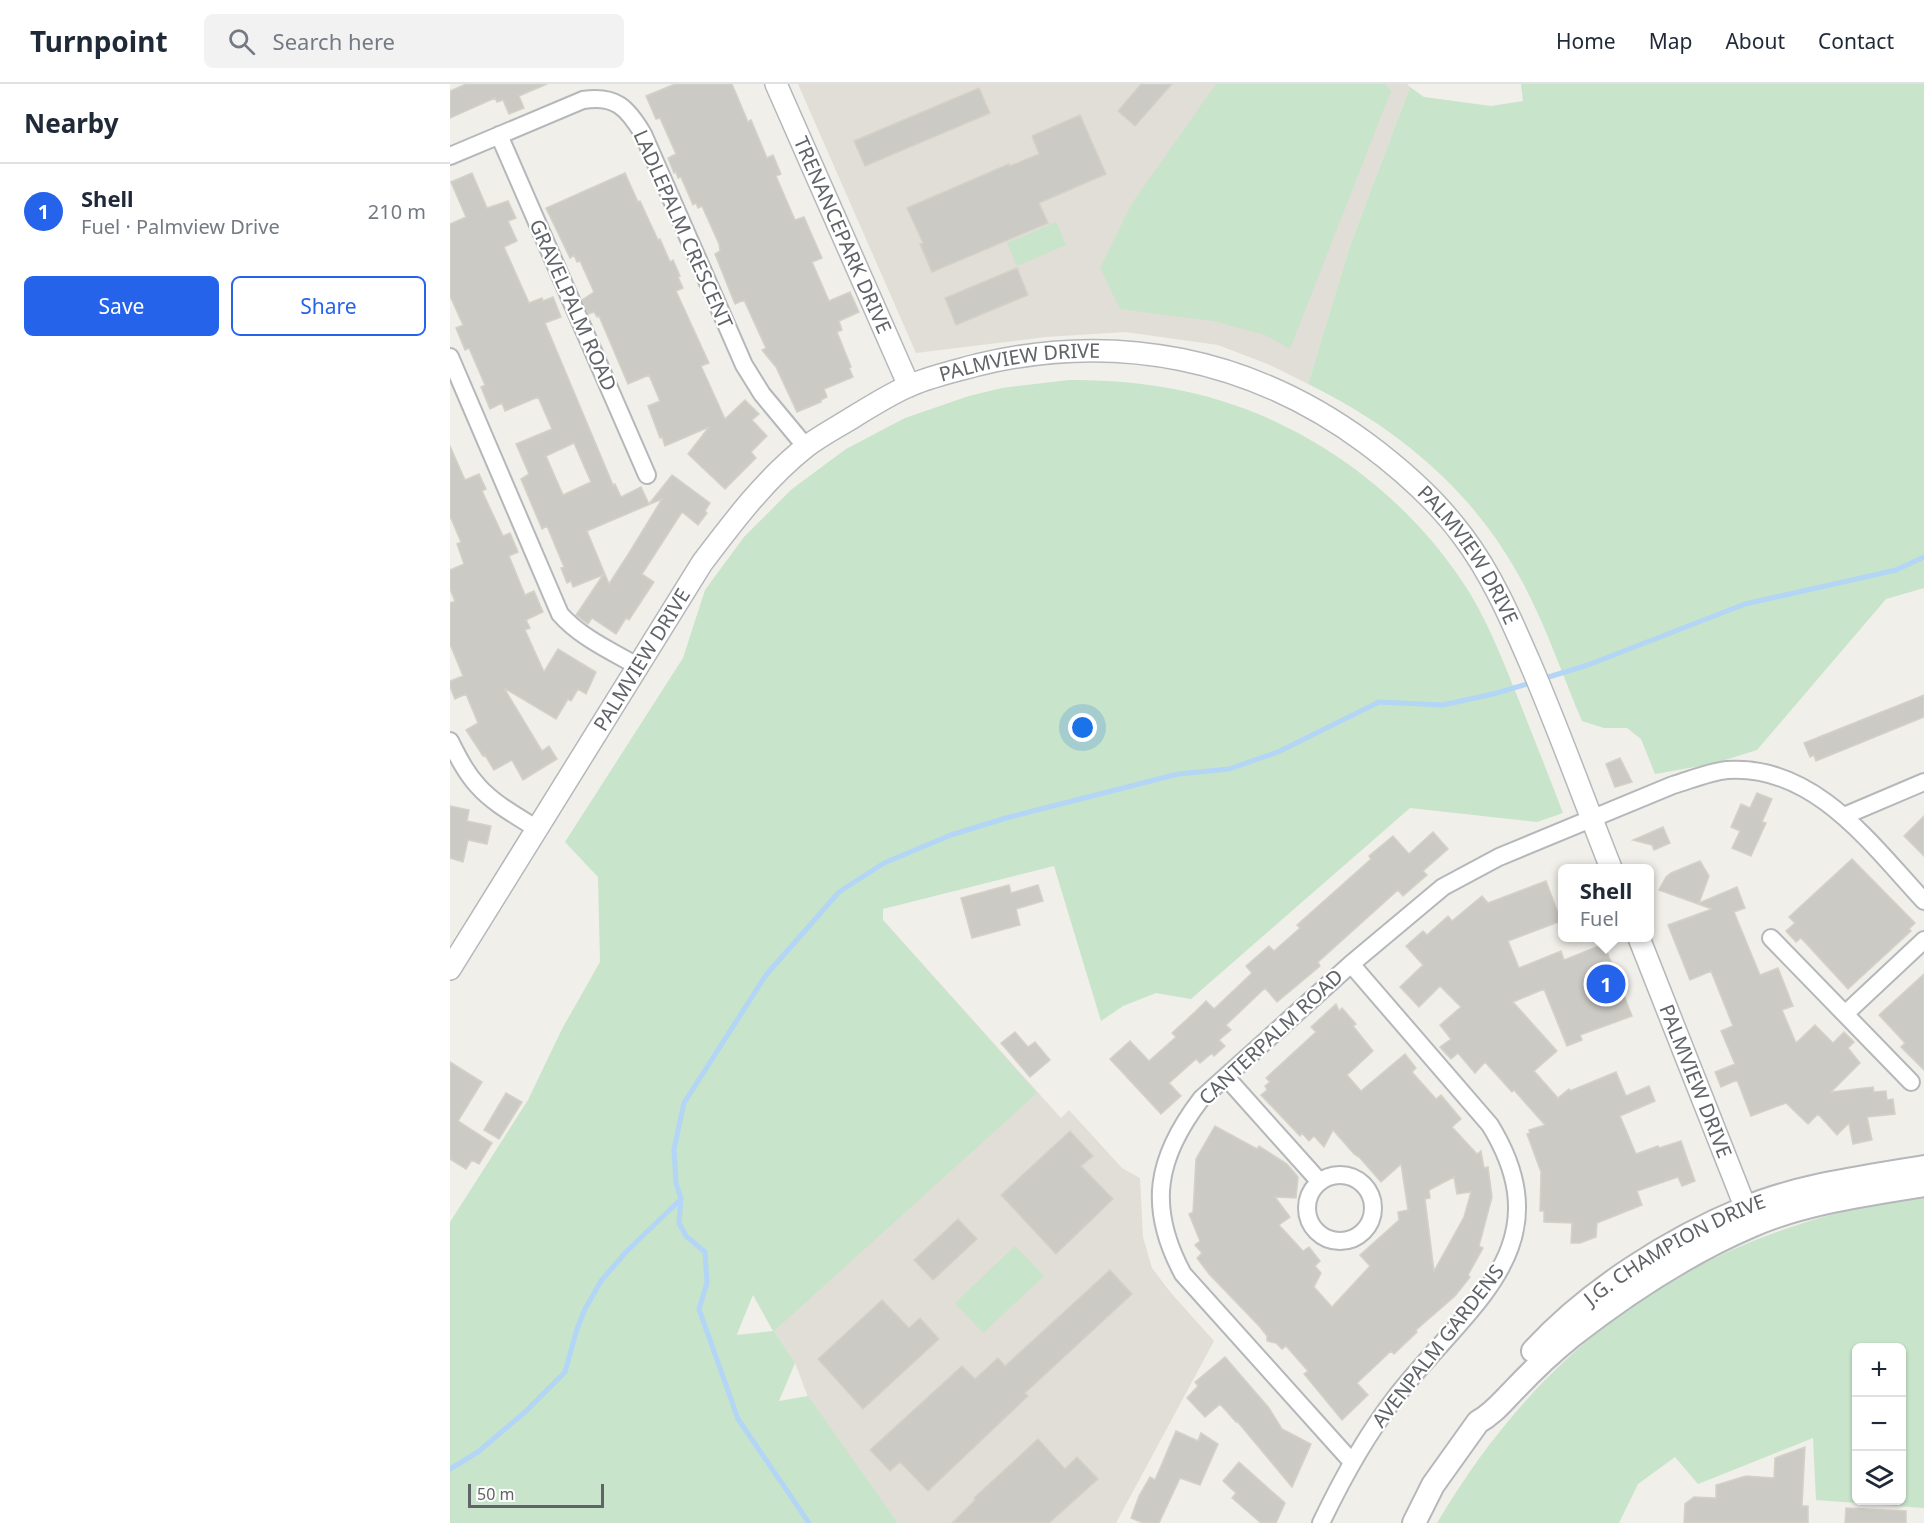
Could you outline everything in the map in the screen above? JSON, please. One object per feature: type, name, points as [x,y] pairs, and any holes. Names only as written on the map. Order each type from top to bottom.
[{"type":"main road","name":"J.G. CHAMPION DRIVE","points":[[1414,1523],[1438,1478],[1478,1422],[1480,1413],[1544,1340],[1617,1279],[1656,1254],[1832,1184],[1924,1167]]},
{"type":"main road","name":"J.G. CHAMPION DRIVE","points":[[1749,1216],[1924,1185]]},
{"type":"street","name":"TRENANCEPARK DRIVE","points":[[776,84],[909,386]]},
{"type":"street","name":"LADLEPALM CRESCENT","points":[[450,156],[583,100],[598,98],[622,106],[633,117],[643,134],[744,364],[762,394],[806,447]]},
{"type":"street","name":"GRAVELPALM ROAD","points":[[499,135],[647,475]]},
{"type":"street","name":"PALMVIEW DRIVE","points":[[450,969],[702,564],[734,520],[762,489],[806,447],[909,386],[940,374],[997,360],[1047,352],[1094,350],[1141,352],[1183,359],[1238,375],[1287,394],[1338,422],[1394,463],[1462,535],[1500,597],[1545,697],[1609,864]]},
{"type":"street","points":[[450,357],[560,614],[568,624],[637,666]]},
{"type":"street","points":[[450,741],[477,785],[493,800],[537,829]]},
{"type":"street","name":"CANTERPALM ROAD","points":[[1352,1462],[1183,1274],[1171,1251],[1162,1221],[1160,1195],[1163,1169],[1172,1145],[1201,1099],[1426,900],[1466,873],[1498,857],[1700,776],[1743,770],[1768,774],[1795,783],[1818,796],[1844,816],[1924,901]]},
{"type":"street","points":[[1844,816],[1924,782]]},
{"type":"street","points":[[1771,938],[1911,1082]]},
{"type":"street","points":[[1845,1014],[1924,940]]},
{"type":"street","name":"PALMVIEW DRIVE","points":[[1641,942],[1749,1216]]},
{"type":"street","name":"AVENPALM GARDENS","points":[[1321,1523],[1352,1462],[1394,1399],[1486,1292],[1500,1271],[1512,1245],[1517,1220],[1518,1198],[1512,1171],[1504,1148],[1490,1125],[1351,964]]},
{"type":"street","points":[[1226,1077],[1320,1182]]},
{"type":"shaded area","points":[[798,84],[1407,84],[1410,87],[1350,246],[1308,384],[1270,365],[1218,345],[1125,332],[1046,337],[916,353]]},
{"type":"shaded area","points":[[883,920],[1061,1118],[1069,1110],[1122,1168],[1140,1178],[1143,1237],[1152,1268],[1214,1341],[1116,1523],[898,1523],[808,1397],[795,1363],[774,1331]]},
{"type":"green space","points":[[1216,84],[1385,84],[1391,91],[1290,349],[1265,335],[1214,321],[1120,309],[1100,268],[1131,205]]},
{"type":"green space","points":[[1521,84],[1924,84],[1924,588],[1886,599],[1757,750],[1712,764],[1655,774],[1641,739],[1627,728],[1604,728],[1582,721],[1544,628],[1518,574],[1499,543],[1477,514],[1454,487],[1400,440],[1340,401],[1308,384],[1350,246],[1410,87],[1424,97],[1491,106],[1523,101]]},
{"type":"green space","points":[[1056,222],[1066,245],[1017,266],[1007,243]]},
{"type":"green space","points":[[1069,380],[1094,380],[1168,388],[1214,399],[1258,414],[1301,435],[1341,459],[1379,488],[1413,520],[1444,556],[1471,595],[1503,662],[1563,813],[1537,822],[1410,808],[1191,999],[1156,993],[1123,1006],[1101,1021],[1054,866],[883,909],[883,920],[1037,1093],[774,1331],[795,1363],[779,1401],[808,1396],[898,1523],[450,1523],[450,1222],[528,1100],[562,1029],[600,962],[598,877],[565,842],[683,658],[705,590],[744,537],[792,489],[846,449],[905,418],[969,396],[1002,388]],"holes":[[[753,1295],[773,1331],[737,1335]]]},
{"type":"green space","points":[[1924,1195],[1924,1508],[1884,1505],[1906,1505],[1906,1343],[1852,1343],[1852,1503],[1816,1500],[1813,1438],[1698,1484],[1675,1457],[1638,1484],[1619,1523],[1437,1523],[1481,1456],[1530,1396],[1583,1345],[1641,1301],[1704,1264],[1772,1234],[1845,1211]]},
{"type":"green space","points":[[1015,1246],[1044,1276],[983,1333],[955,1303]]},
{"type":"building","points":[[466,84],[547,84],[519,96],[524,108],[509,114],[503,100],[497,102],[495,98],[450,118],[450,91]]},
{"type":"building","points":[[675,84],[732,84],[767,158],[773,155],[781,174],[776,176],[795,220],[804,217],[822,258],[812,262],[829,301],[850,292],[859,312],[839,321],[842,330],[837,332],[853,377],[824,389],[827,397],[797,412],[776,367],[762,350],[766,348],[744,300],[735,304],[715,254],[720,251],[719,244],[702,206],[698,208],[696,203],[693,205],[681,177],[678,178],[676,172],[674,173],[668,158],[676,154],[660,118],[656,119],[646,96]]},
{"type":"building","points":[[1141,84],[1172,84],[1135,126],[1118,111]]},
{"type":"building","points":[[979,88],[990,113],[865,166],[854,141]]},
{"type":"building","points":[[1080,115],[1106,174],[1039,203],[1048,223],[932,272],[920,244],[923,243],[907,208],[1009,164],[1010,166],[1039,154],[1032,136]]},
{"type":"building","points":[[472,173],[487,208],[508,201],[516,218],[508,221],[517,241],[504,247],[529,303],[553,297],[561,317],[545,323],[613,485],[615,484],[621,497],[641,487],[649,504],[672,475],[710,503],[705,511],[707,513],[698,525],[682,512],[642,574],[654,582],[629,620],[626,618],[616,634],[592,618],[588,624],[576,615],[603,575],[573,587],[571,581],[567,583],[561,568],[564,567],[547,526],[542,529],[521,479],[529,474],[516,444],[552,429],[538,397],[505,411],[502,403],[490,409],[481,387],[485,385],[469,348],[465,350],[456,328],[463,325],[450,296],[450,224],[466,217],[451,182]],"holes":[[[574,443],[591,482],[563,495],[546,456]],[[662,499],[629,553],[609,584],[587,531]]]},
{"type":"building","points":[[625,173],[658,240],[660,239],[670,262],[673,260],[680,276],[678,277],[683,288],[676,291],[709,363],[701,366],[725,419],[745,400],[759,414],[752,420],[767,436],[751,452],[756,458],[725,489],[688,454],[709,427],[665,446],[648,406],[660,401],[649,375],[628,384],[599,316],[597,317],[594,312],[588,314],[582,300],[594,292],[580,261],[577,262],[574,255],[570,258],[546,208]]},
{"type":"building","points":[[1017,268],[1028,295],[956,325],[945,298]]},
{"type":"building","points":[[450,446],[465,480],[479,474],[486,489],[482,491],[503,536],[510,533],[518,552],[509,556],[525,595],[534,591],[543,612],[526,620],[530,628],[525,630],[544,672],[558,649],[596,672],[586,694],[578,689],[571,701],[568,699],[556,719],[504,688],[542,751],[549,746],[557,759],[523,780],[512,760],[494,770],[485,755],[483,756],[466,730],[478,723],[466,694],[455,699],[450,687],[450,681],[463,676],[450,644],[450,603],[455,601],[450,589],[450,570],[464,564],[457,544],[461,542],[450,516]]},
{"type":"building","points":[[1924,695],[1924,717],[1816,761],[1814,755],[1810,757],[1804,743]]},
{"type":"building","points":[[1620,758],[1632,782],[1615,787],[1606,764]]},
{"type":"building","points":[[1757,793],[1772,799],[1762,822],[1766,823],[1751,856],[1732,848],[1740,831],[1731,827],[1741,804],[1750,808]]},
{"type":"building","points":[[450,806],[469,810],[467,821],[491,826],[487,844],[468,840],[463,862],[450,858]]},
{"type":"building","points":[[1924,816],[1924,856],[1904,836]]},
{"type":"building","points":[[1663,827],[1670,843],[1654,850],[1652,845],[1633,840]]},
{"type":"building","points":[[1433,832],[1448,849],[1423,871],[1427,875],[1403,896],[1398,890],[1318,962],[1320,966],[1277,1002],[1265,988],[1226,1025],[1231,1030],[1219,1040],[1225,1046],[1214,1056],[1212,1053],[1200,1063],[1196,1059],[1169,1083],[1181,1096],[1161,1114],[1110,1059],[1130,1041],[1149,1061],[1176,1037],[1172,1033],[1206,1001],[1214,1009],[1252,973],[1246,966],[1269,946],[1274,951],[1300,928],[1297,925],[1371,859],[1369,856],[1393,836],[1409,854]]},
{"type":"building","points":[[1852,859],[1915,923],[1909,929],[1911,931],[1848,989],[1801,938],[1796,942],[1786,931],[1795,923],[1789,917]]},
{"type":"building","points":[[1700,861],[1709,876],[1699,903],[1737,887],[1745,908],[1734,912],[1760,975],[1778,968],[1793,1006],[1782,1010],[1796,1043],[1815,1025],[1833,1043],[1844,1032],[1854,1042],[1848,1048],[1860,1063],[1831,1092],[1873,1087],[1874,1092],[1886,1091],[1887,1100],[1893,1099],[1895,1114],[1867,1117],[1872,1140],[1853,1144],[1849,1123],[1837,1135],[1818,1114],[1808,1124],[1786,1103],[1751,1116],[1737,1080],[1721,1087],[1715,1072],[1735,1064],[1721,1031],[1733,1026],[1711,971],[1690,980],[1668,925],[1712,909],[1659,890],[1671,873]]},
{"type":"building","points":[[1546,881],[1558,913],[1558,922],[1508,941],[1519,968],[1561,951],[1564,960],[1604,944],[1632,1016],[1580,1035],[1582,1040],[1567,1046],[1544,989],[1513,1002],[1557,1051],[1534,1071],[1558,1098],[1569,1089],[1570,1091],[1616,1072],[1626,1096],[1649,1086],[1655,1101],[1620,1116],[1636,1154],[1681,1141],[1695,1181],[1682,1186],[1678,1177],[1637,1191],[1642,1205],[1597,1223],[1596,1237],[1580,1243],[1571,1243],[1572,1223],[1544,1222],[1544,1211],[1540,1211],[1541,1172],[1527,1134],[1530,1133],[1529,1130],[1545,1125],[1485,1062],[1475,1073],[1458,1053],[1451,1059],[1440,1047],[1451,1039],[1440,1025],[1461,1007],[1440,986],[1419,1007],[1400,987],[1423,965],[1406,946],[1423,931],[1427,935],[1448,916],[1452,921],[1482,896],[1488,903]]},
{"type":"building","points":[[1009,885],[1011,893],[1038,885],[1043,901],[1016,909],[1020,925],[972,938],[961,898]]},
{"type":"building","points":[[1924,974],[1924,1070],[1901,1047],[1905,1043],[1879,1015]]},
{"type":"building","points":[[1336,1004],[1339,1011],[1342,1008],[1356,1024],[1353,1026],[1373,1051],[1347,1075],[1361,1091],[1405,1054],[1416,1068],[1412,1072],[1436,1099],[1441,1095],[1461,1119],[1452,1127],[1477,1154],[1481,1151],[1484,1168],[1488,1167],[1492,1197],[1479,1246],[1483,1248],[1468,1275],[1470,1277],[1455,1296],[1416,1330],[1417,1332],[1394,1354],[1391,1351],[1357,1383],[1368,1395],[1342,1420],[1304,1374],[1308,1371],[1286,1346],[1282,1349],[1276,1343],[1267,1341],[1267,1336],[1260,1327],[1209,1274],[1197,1258],[1202,1253],[1195,1245],[1200,1241],[1189,1214],[1193,1212],[1196,1159],[1215,1126],[1257,1149],[1259,1146],[1287,1164],[1298,1177],[1296,1198],[1275,1197],[1290,1217],[1279,1225],[1303,1251],[1309,1247],[1320,1261],[1315,1266],[1321,1273],[1314,1287],[1332,1307],[1370,1266],[1360,1255],[1399,1220],[1398,1212],[1408,1210],[1401,1164],[1381,1182],[1333,1130],[1324,1147],[1314,1136],[1309,1141],[1302,1133],[1300,1136],[1261,1095],[1267,1090],[1265,1086],[1270,1082],[1266,1078],[1316,1032],[1311,1027]],"holes":[[[1454,1177],[1457,1194],[1471,1192],[1464,1217],[1434,1271],[1425,1199],[1430,1198],[1429,1190]]]},
{"type":"building","points":[[1015,1032],[1028,1047],[1035,1042],[1050,1060],[1030,1077],[1001,1043]]},
{"type":"building","points":[[450,1062],[482,1082],[458,1121],[492,1143],[479,1164],[472,1160],[466,1169],[450,1159]]},
{"type":"building","points":[[506,1093],[522,1102],[499,1139],[484,1130]]},
{"type":"building","points":[[1070,1131],[1093,1156],[1081,1166],[1113,1199],[1056,1254],[1001,1195]]},
{"type":"building","points":[[958,1219],[977,1239],[933,1280],[914,1260]]},
{"type":"building","points":[[1110,1270],[1132,1294],[1025,1393],[1028,1396],[928,1491],[900,1462],[890,1471],[870,1450],[962,1366],[975,1379],[998,1358],[1005,1366]]},
{"type":"building","points":[[882,1300],[909,1328],[920,1318],[939,1339],[863,1409],[818,1359]]},
{"type":"building","points":[[1225,1357],[1269,1408],[1282,1429],[1311,1444],[1292,1487],[1220,1404],[1205,1417],[1187,1398],[1198,1386],[1195,1382]]},
{"type":"building","points":[[1176,1431],[1198,1441],[1201,1433],[1218,1444],[1200,1485],[1180,1478],[1159,1523],[1143,1523],[1131,1518],[1139,1496],[1150,1477],[1155,1480]]},
{"type":"building","points":[[1038,1439],[1065,1469],[1077,1457],[1098,1479],[1049,1523],[952,1523],[975,1500],[974,1498]]},
{"type":"building","points":[[1805,1447],[1802,1506],[1808,1506],[1808,1523],[1684,1523],[1685,1504],[1694,1497],[1716,1498],[1716,1485],[1746,1476],[1774,1478],[1775,1458]]},
{"type":"building","points":[[1239,1462],[1285,1503],[1276,1523],[1261,1523],[1232,1498],[1236,1493],[1223,1481]]},
{"type":"building","points":[[1846,1508],[1906,1511],[1906,1523],[1845,1523]]},
{"type":"waterway","points":[[1542,679],[1588,665],[1745,604],[1896,570],[1924,557]]},
{"type":"waterway","points":[[809,1523],[738,1419],[699,1309],[707,1283],[705,1252],[686,1236],[679,1223],[681,1199],[676,1183],[674,1149],[684,1103],[766,975],[839,892],[884,863],[951,835],[1006,818],[1178,774],[1229,769],[1278,752],[1379,702],[1443,705],[1534,682]]},
{"type":"waterway","points":[[450,1469],[478,1452],[525,1412],[565,1372],[577,1329],[601,1281],[626,1252],[681,1199]]},
{"type":"place","name":"Shell","points":[[1606,984]]}]
